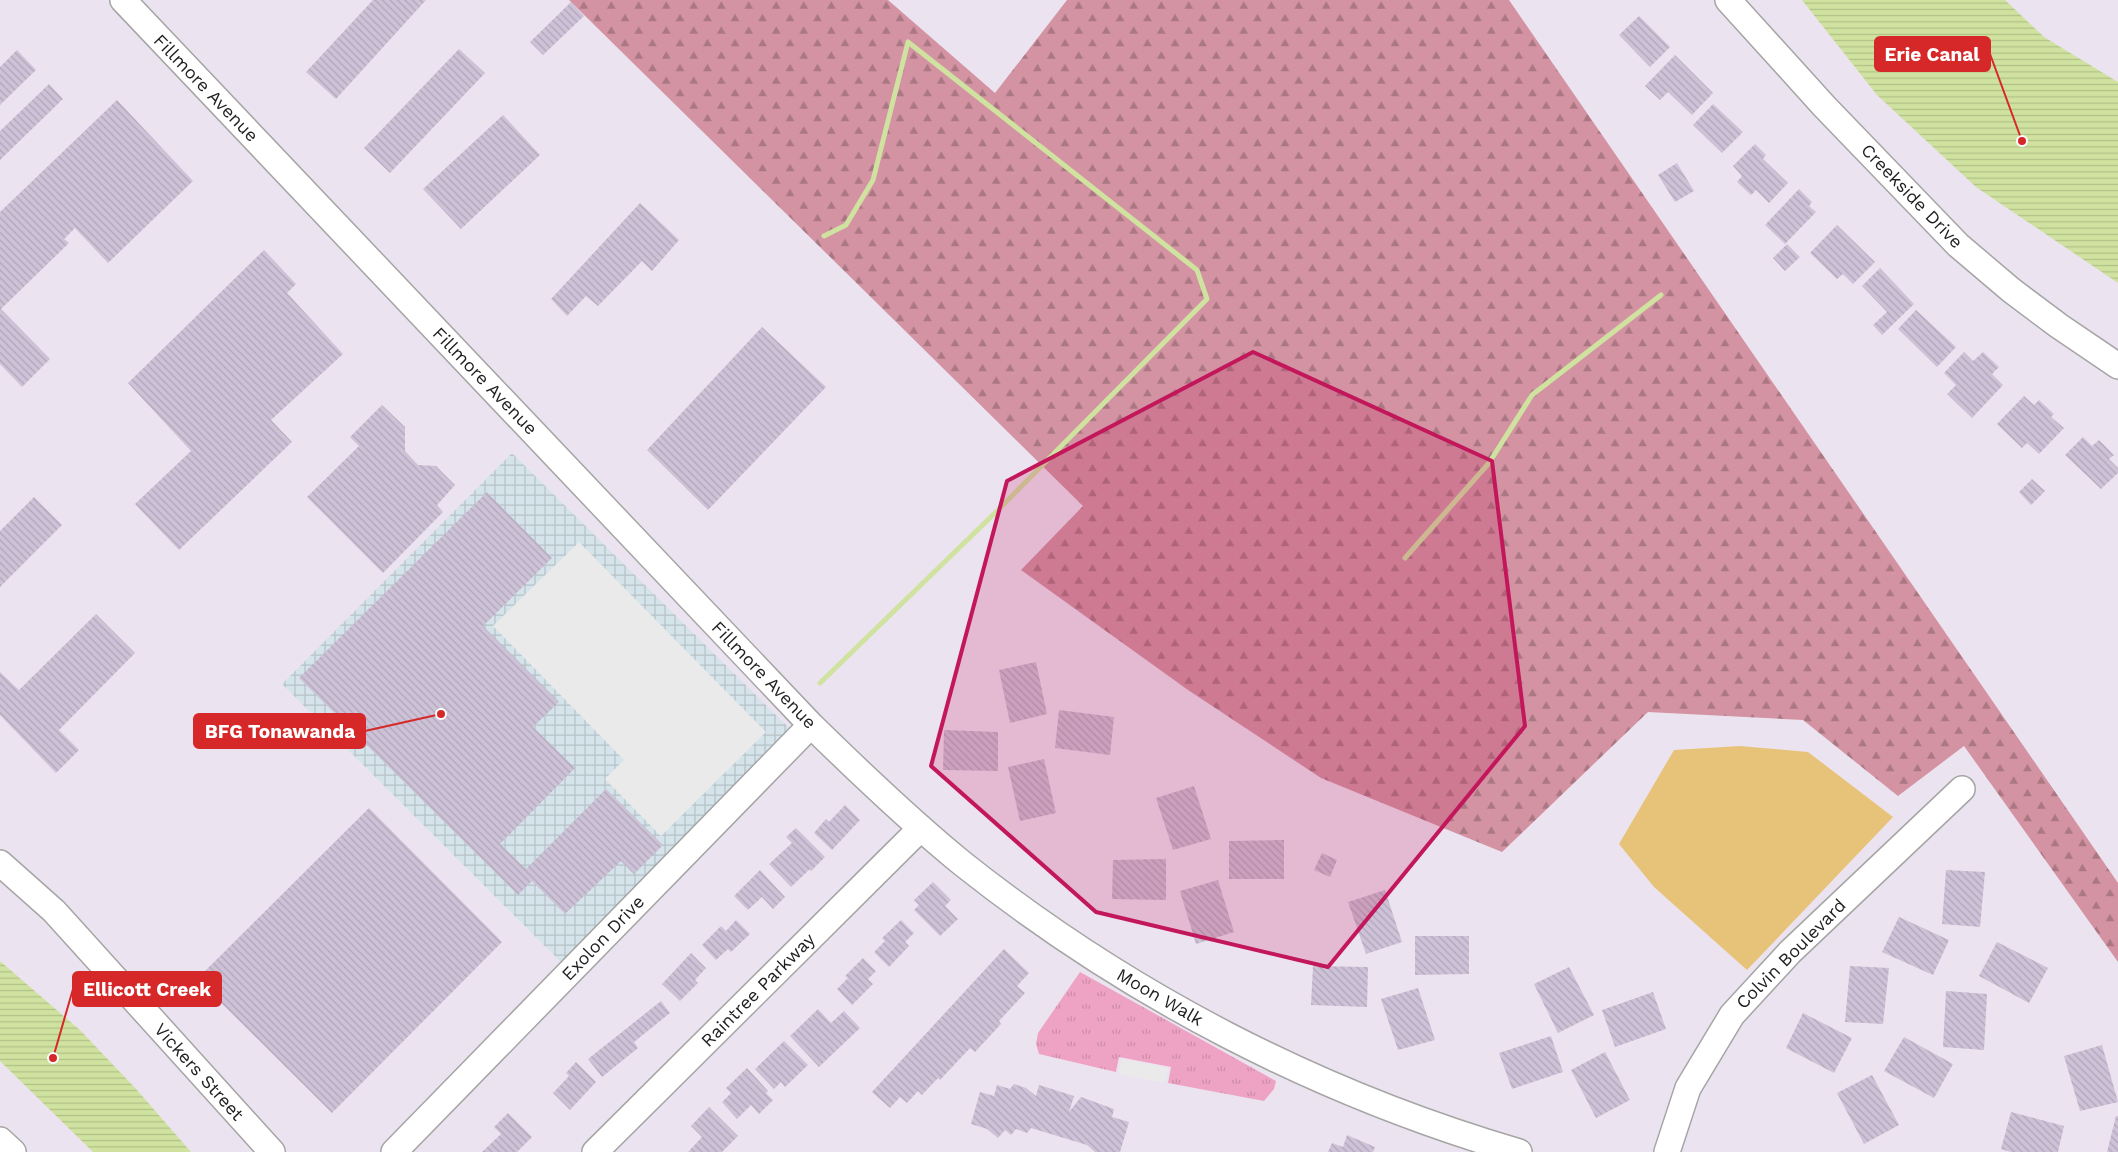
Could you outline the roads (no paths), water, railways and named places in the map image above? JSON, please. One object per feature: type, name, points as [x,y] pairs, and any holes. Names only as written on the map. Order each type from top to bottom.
[{"type":"street","name":"Fillmore Avenue","points":[[123,0],[848,761]]},
{"type":"street","name":"Creekside Drive","points":[[1728,0],[1824,106],[1958,245],[2011,290],[2052,321],[2118,366]]},
{"type":"street","name":"Exolon Drive","points":[[394,1152],[812,725]]},
{"type":"street","name":"Moon Walk","points":[[848,761],[921,828],[964,864],[1054,931],[1108,967],[1198,1020],[1257,1050],[1351,1093],[1434,1125],[1520,1152]]},
{"type":"street","name":"Colvin Boulevard","points":[[1667,1152],[1688,1088],[1732,1015],[1790,952],[1962,788]]},
{"type":"street","name":"Raintree Parkway","points":[[595,1152],[921,828]]},
{"type":"street","name":"Vickers Street","points":[[0,864],[54,911],[272,1152]]},
{"type":"street","points":[[0,1140],[13,1152]]},
{"type":"waterway","points":[[820,683],[997,511],[1207,299],[1197,270],[908,42],[873,180],[846,225],[824,236]]},
{"type":"waterway","points":[[1405,558],[1489,463],[1532,395],[1661,295]]},
{"type":"place","name":"Erie Canal","points":[[2022,141]]},
{"type":"place","name":"BFG Tonawanda","points":[[441,714]]},
{"type":"place","name":"Ellicott Creek","points":[[53,1058]]}]
